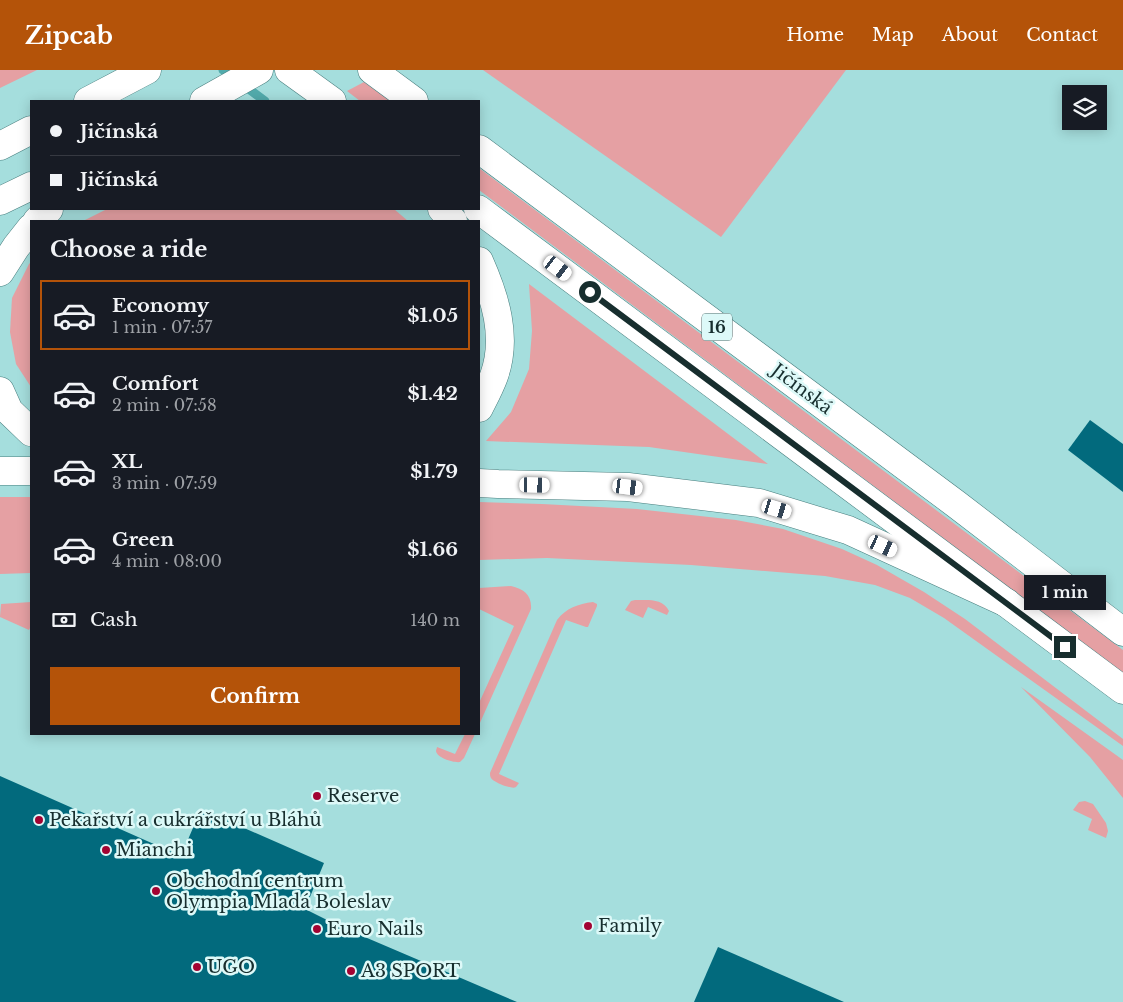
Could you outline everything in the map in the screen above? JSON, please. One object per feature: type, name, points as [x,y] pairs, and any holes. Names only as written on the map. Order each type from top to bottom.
[{"type":"main road","points":[[97,97],[147,70]]},
{"type":"main road","points":[[206,100],[260,70]]},
{"type":"main road","points":[[289,70],[331,100]]},
{"type":"main road","points":[[372,70],[413,100]]},
{"type":"main road","points":[[0,146],[30,131]]},
{"type":"main road","name":"Jičínská","points":[[480,150],[956,504],[1123,632]]},
{"type":"main road","points":[[0,201],[30,186]]},
{"type":"main road","points":[[38,220],[48,210]]},
{"type":"main road","points":[[443,210],[451,220]]},
{"type":"main road","points":[[479,210],[1123,690]]},
{"type":"main road","points":[[0,272],[30,229]]},
{"type":"main road","points":[[480,263],[497,310],[500,334],[494,376],[480,406]]},
{"type":"main road","points":[[0,391],[10,411],[30,431]]},
{"type":"main road","points":[[0,471],[30,471]]},
{"type":"main road","points":[[480,483],[628,487],[759,504],[848,530],[1007,604]]},
{"type":"shaded area","points":[[0,70],[37,70],[0,88]]},
{"type":"shaded area","points":[[483,70],[846,70],[721,237]]},
{"type":"shaded area","points":[[364,82],[389,100],[359,100],[347,91]]},
{"type":"shaded area","points":[[480,169],[1123,650],[1123,673],[480,191]]},
{"type":"shaded area","points":[[105,210],[395,210],[407,220],[85,220]]},
{"type":"shaded area","points":[[29,264],[30,385],[16,364],[10,332],[12,298]]},
{"type":"shaded area","points":[[529,284],[768,464],[649,447],[486,441],[511,412],[529,369],[532,331]]},
{"type":"shaded area","points":[[0,497],[30,497],[30,573],[0,574]]},
{"type":"shaded area","points":[[480,502],[637,509],[736,520],[783,529],[842,549],[877,565],[924,592],[965,619],[1123,739],[1123,746],[944,618],[910,598],[875,585],[825,576],[691,565],[547,558],[480,560]]},
{"type":"shaded area","points":[[511,586],[520,589],[529,596],[531,609],[480,723],[480,701],[514,626],[480,609],[480,588]]},
{"type":"shaded area","points":[[631,601],[659,602],[669,611],[667,615],[648,607],[643,618],[625,610]]},
{"type":"shaded area","points":[[30,602],[29,630],[0,617],[1,604]]},
{"type":"shaded area","points":[[593,602],[597,606],[588,627],[566,620],[499,774],[519,783],[514,788],[495,782],[491,778],[490,773],[557,620],[564,612],[573,607]]},
{"type":"shaded area","points":[[1021,687],[1123,760],[1123,798],[1090,757]]},
{"type":"shaded area","points":[[464,735],[475,735],[464,758],[460,762],[454,762],[439,756],[436,751],[437,747],[455,754]]},
{"type":"shaded area","points":[[1085,801],[1093,804],[1106,823],[1108,831],[1106,838],[1088,830],[1092,819],[1073,810],[1079,802]]},
{"type":"building","points":[[1090,420],[1123,444],[1123,492],[1068,450]]},
{"type":"building","name":"Obchodní centrum Olympia Mladá Boleslav","points":[[0,776],[181,856],[201,809],[324,863],[305,909],[339,926],[517,1002],[0,1002]]},
{"type":"building","points":[[718,947],[844,1002],[694,1002]]},
{"type":"waterway","points":[[223,70],[264,100]]},
{"type":"place","name":"Reserve","points":[[317,796]]},
{"type":"place","name":"Pekařství a cukrářství u Bláhů","points":[[39,820]]},
{"type":"place","name":"Mianchi","points":[[106,850]]},
{"type":"place","name":"Obchodní centrum Olympia Mladá Boleslav","points":[[156,891]]},
{"type":"place","name":"Family","points":[[588,926]]},
{"type":"place","name":"Euro Nails","points":[[317,929]]},
{"type":"place","name":"UGO","points":[[197,967]]},
{"type":"place","name":"A3 SPORT","points":[[351,971]]},
{"type":"route","points":[[590,292],[1065,647]]}]
